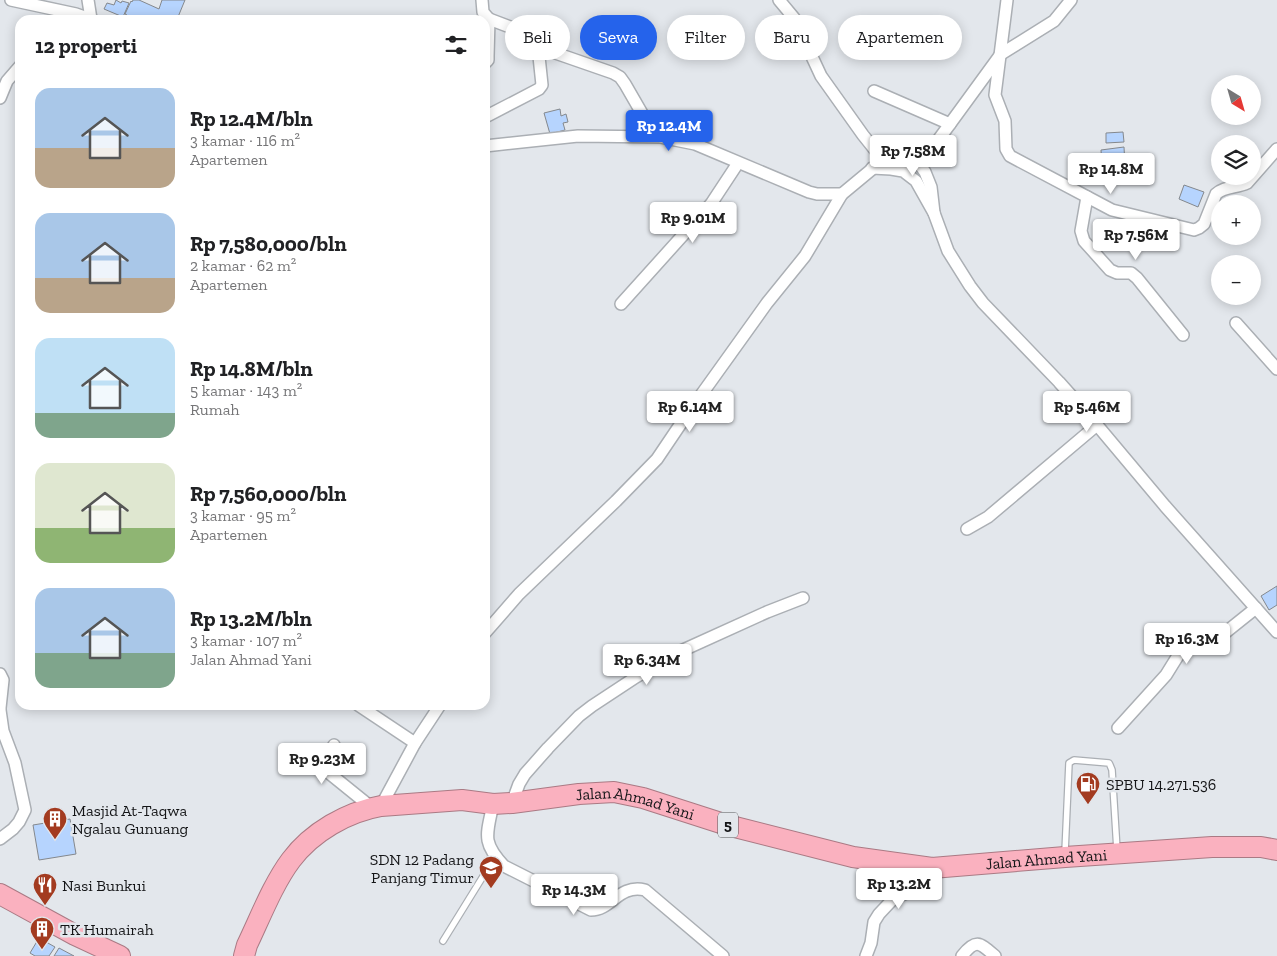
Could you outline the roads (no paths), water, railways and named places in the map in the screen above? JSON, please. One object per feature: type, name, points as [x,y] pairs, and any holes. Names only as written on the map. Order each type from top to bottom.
[{"type":"highway","name":"Jalan Ahmad Yani","points":[[245,950],[279,879],[292,859],[307,843],[341,819],[376,807],[462,800],[502,804],[579,794],[614,792],[643,798],[727,825],[853,857],[932,868],[1212,847],[1260,847],[1277,850]]},
{"type":"highway","points":[[0,894],[75,935],[120,956]]},
{"type":"street","points":[[11,0],[54,15]]},
{"type":"street","points":[[88,0],[91,15]]},
{"type":"street","points":[[482,0],[483,12],[486,15]]},
{"type":"street","points":[[779,0],[794,18],[821,76],[862,135],[883,160]]},
{"type":"street","points":[[1007,0],[995,95],[1005,121],[1006,149],[1010,156],[1112,210],[1194,230],[1204,224],[1216,194],[1221,189],[1247,183],[1277,150]]},
{"type":"street","points":[[920,165],[1001,54],[1054,21],[1071,0]]},
{"type":"street","points":[[490,18],[505,24]]},
{"type":"street","points":[[570,58],[620,77],[655,136]]},
{"type":"street","points":[[490,114],[542,86],[539,60]]},
{"type":"street","points":[[0,98],[7,81],[15,72]]},
{"type":"street","points":[[874,91],[950,124]]},
{"type":"street","points":[[490,145],[578,136],[655,136],[695,144],[809,192],[817,194],[842,194]]},
{"type":"street","points":[[490,627],[519,594],[657,459],[756,319],[805,256],[842,194],[883,160],[906,158],[913,160],[926,172],[931,187],[934,213]]},
{"type":"street","points":[[621,304],[711,204],[738,163]]},
{"type":"street","points":[[872,168],[903,172],[916,181],[934,213],[948,252],[983,303],[1059,382],[1165,506],[1277,632]]},
{"type":"street","points":[[1087,197],[1081,231],[1084,241],[1110,270],[1117,273],[1131,273],[1137,278],[1183,335]]},
{"type":"street","points":[[1236,323],[1277,369]]},
{"type":"street","points":[[967,529],[988,517],[1097,425]]},
{"type":"street","points":[[722,956],[645,890],[633,888],[599,909],[591,910],[504,866],[489,847],[486,836],[502,804],[525,774],[554,741],[592,706],[636,677],[681,651],[760,615],[803,598]]},
{"type":"street","points":[[1118,728],[1166,675],[1184,646],[1216,640],[1256,608]]},
{"type":"street","points":[[0,674],[3,680],[0,709],[3,731],[15,763],[25,810],[13,829],[0,839]]},
{"type":"street","points":[[366,710],[415,743]]},
{"type":"street","points":[[334,744],[324,769],[376,807],[437,710]]},
{"type":"street","points":[[866,956],[871,943],[874,922],[879,914],[894,898],[919,888],[932,868]]},
{"type":"street","points":[[962,956],[968,948],[977,944],[982,945],[995,956]]},
{"type":"lane","points":[[1065,857],[1069,763],[1074,760],[1108,763],[1111,766],[1118,854]]},
{"type":"lane","points":[[443,941],[495,857]]},
{"type":"place","name":"SPBU 14.271.536","points":[[1088,805]]},
{"type":"place","name":"Masjid At-Taqwa Ngalau Gunuang","points":[[55,840]]},
{"type":"place","name":"SDN 12 Padang Panjang Timur","points":[[491,889]]},
{"type":"place","name":"Nasi Bunkui","points":[[45,906]]},
{"type":"place","name":"TK Humairah","points":[[42,950]]}]
